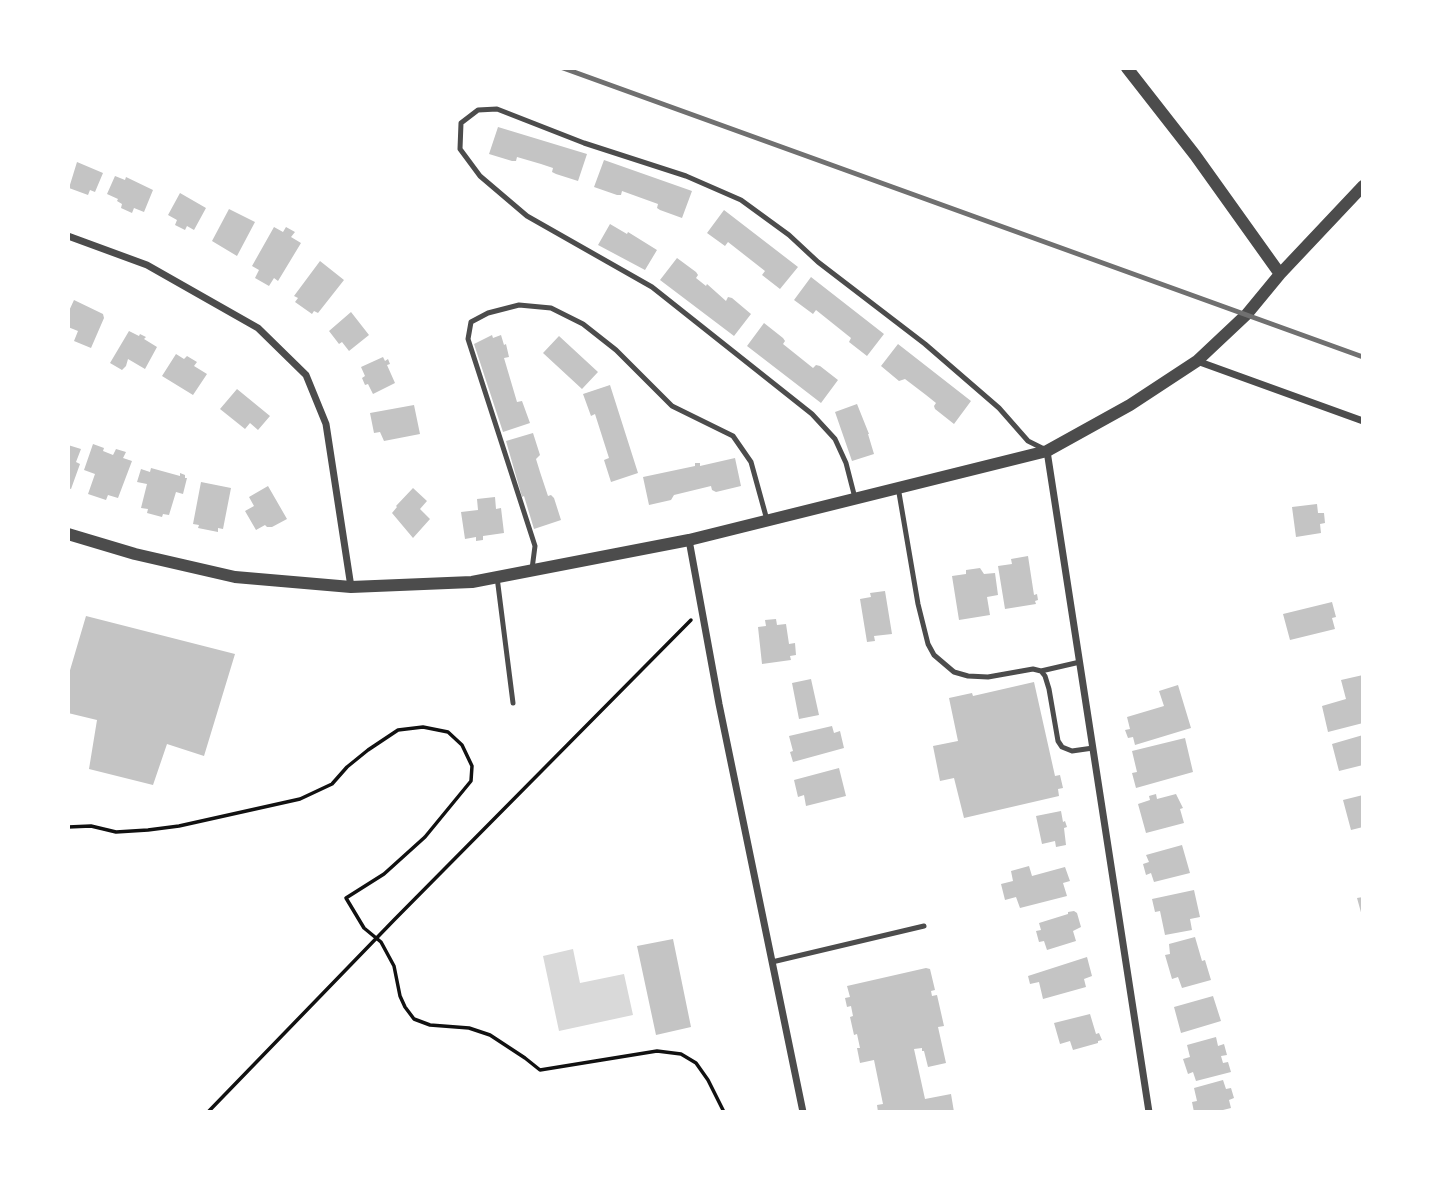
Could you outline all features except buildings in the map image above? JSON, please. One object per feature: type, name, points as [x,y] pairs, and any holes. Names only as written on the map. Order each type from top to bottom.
[{"type":"street","points":[[1127,68],[1195,155],[1280,274]]},
{"type":"street","points":[[68,534],[135,554],[235,577],[352,587],[472,582],[690,540],[1047,451],[1129,405],[1197,361],[1247,314],[1280,274],[1363,186]]},
{"type":"street","points":[[68,236],[147,265],[258,328],[306,375],[326,424],[352,587]]},
{"type":"street","points":[[1197,361],[1363,421]]},
{"type":"street","points":[[1047,451],[1149,1112]]},
{"type":"street","points":[[690,540],[803,1112]]},
{"type":"lane","points":[[855,498],[846,463],[835,439],[812,414],[652,287],[527,216],[480,176],[460,149],[461,123],[478,110],[497,109],[584,143],[686,176],[741,200],[925,344],[999,408],[1028,441],[1047,451]]},
{"type":"lane","points":[[531,570],[535,546],[468,339],[471,322],[488,313],[519,306],[551,307],[583,324],[616,350],[672,406],[733,436],[751,462],[767,520]]},
{"type":"lane","points":[[898,487],[918,604],[928,644],[934,655],[954,672],[988,677],[1033,669],[1041,671],[1080,662]]},
{"type":"lane","points":[[497,577],[513,703]]},
{"type":"lane","points":[[1041,671],[1049,689],[1058,741],[1062,747],[1072,751],[1093,748]]},
{"type":"lane","points":[[772,961],[924,926]]},
{"type":"path","points":[[208,1112],[394,919],[702,609]]},
{"type":"path","points":[[68,827],[91,826],[116,832],[148,830],[179,826],[300,799],[332,784],[347,767],[398,730],[423,727],[448,732],[462,745],[472,766],[471,781],[425,837],[384,874],[346,898],[364,928],[381,942],[394,966],[400,996],[414,1019],[430,1025],[469,1028],[490,1035],[540,1070],[657,1051],[681,1054],[696,1063],[702,1071],[724,1112]]},
{"type":"shaded area","points":[[573,949],[580,983],[624,974],[633,1015],[559,1031],[543,956]]},
{"type":"railway","points":[[563,68],[1363,357]]}]
